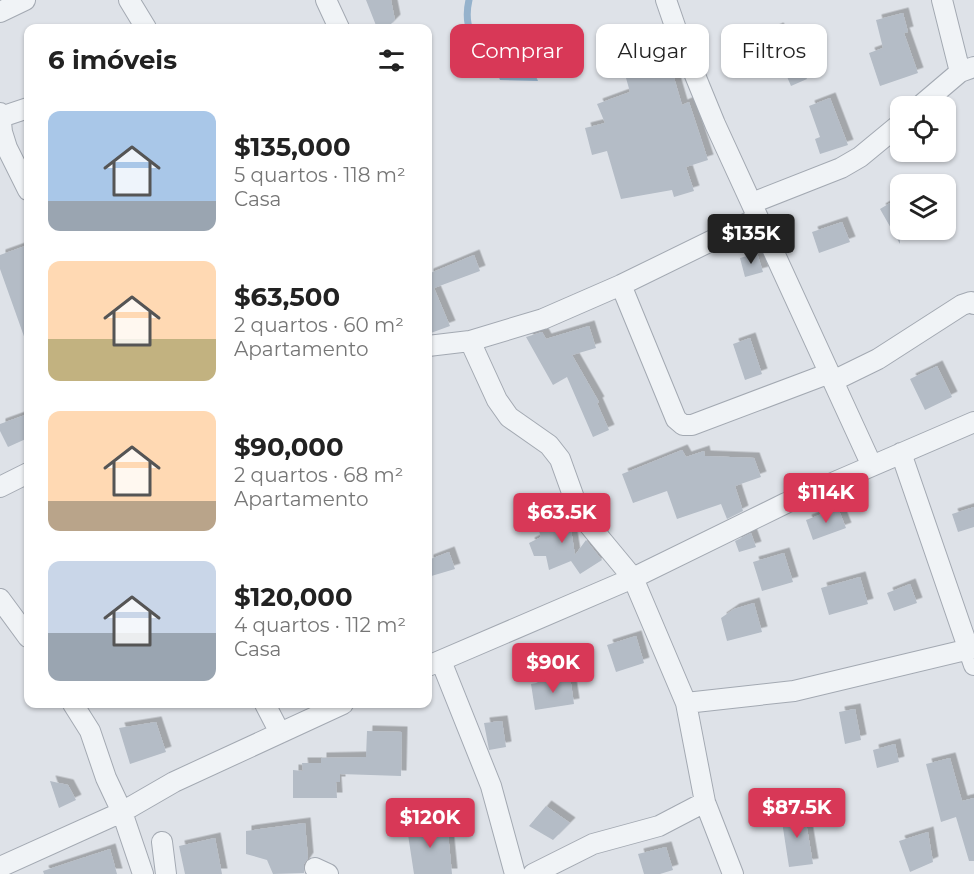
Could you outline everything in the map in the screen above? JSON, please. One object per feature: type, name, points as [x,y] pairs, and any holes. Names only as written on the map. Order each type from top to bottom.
[{"type":"street","points":[[0,12],[25,0]]},
{"type":"street","points":[[129,0],[144,24]]},
{"type":"street","points":[[326,0],[337,24]]},
{"type":"street","points":[[666,0],[715,124],[872,466]]},
{"type":"street","points":[[933,96],[967,70],[942,0]]},
{"type":"street","points":[[24,110],[1,123],[7,148],[24,182]]},
{"type":"street","points":[[432,345],[470,340],[543,319],[621,285],[755,210],[841,168],[860,157],[890,132]]},
{"type":"street","points":[[621,285],[676,419],[683,425],[692,425],[832,377],[895,348],[962,305],[971,302],[974,304]]},
{"type":"street","points":[[470,340],[497,400],[509,417],[549,445],[560,459],[574,498],[589,525],[633,578],[686,703],[705,802],[733,874]]},
{"type":"street","points":[[515,874],[491,786],[434,663],[633,578],[786,503],[974,422]]},
{"type":"street","points":[[686,703],[794,691],[972,654],[901,453]]},
{"type":"street","points":[[0,487],[24,475]]},
{"type":"street","points":[[0,599],[24,632]]},
{"type":"street","points":[[76,708],[90,730],[143,874]]},
{"type":"street","points":[[267,708],[280,733]]},
{"type":"street","points":[[0,867],[122,813],[174,782],[334,708]]},
{"type":"street","points":[[533,874],[593,844],[668,823],[705,802]]},
{"type":"street","points":[[162,842],[166,874]]},
{"type":"water","points":[[499,78],[537,78],[538,81],[500,80]]},
{"type":"building","points":[[366,0],[391,0],[395,20],[391,24],[375,24]]},
{"type":"building","points":[[903,13],[908,32],[904,33],[918,73],[880,86],[869,53],[883,48],[876,20]]},
{"type":"building","points":[[626,78],[674,78],[682,105],[689,102],[708,160],[686,167],[694,191],[674,197],[672,190],[621,199],[607,151],[592,155],[585,128],[605,123],[597,104],[630,92]]},
{"type":"building","points":[[788,78],[807,78],[807,79],[791,86]]},
{"type":"building","points":[[830,98],[848,145],[820,154],[815,139],[820,137],[809,106]]},
{"type":"building","points":[[890,203],[890,226],[880,209]]},
{"type":"building","points":[[842,222],[850,242],[819,253],[812,232]]},
{"type":"building","points":[[24,246],[24,336],[0,269],[0,255]]},
{"type":"building","points":[[757,253],[763,272],[745,277],[740,258]]},
{"type":"building","points":[[474,255],[480,271],[434,288],[450,326],[432,333],[432,272]]},
{"type":"building","points":[[589,326],[596,348],[572,355],[599,402],[597,403],[609,430],[593,437],[567,377],[553,385],[526,337],[542,332],[546,339]]},
{"type":"building","points":[[750,338],[762,374],[745,380],[733,344]]},
{"type":"building","points":[[937,366],[952,397],[925,410],[910,379]]},
{"type":"building","points":[[24,415],[24,440],[8,447],[0,431],[0,424]]},
{"type":"building","points":[[682,450],[686,457],[704,451],[705,456],[754,458],[761,477],[735,486],[743,511],[727,519],[721,504],[677,519],[667,491],[633,503],[622,474]]},
{"type":"building","points":[[974,507],[974,527],[958,532],[952,514]]},
{"type":"building","points":[[838,508],[846,528],[813,540],[806,520]]},
{"type":"building","points":[[561,510],[569,517],[575,555],[586,540],[602,560],[580,574],[571,561],[549,570],[546,556],[534,556],[529,543],[541,537],[535,520]]},
{"type":"building","points":[[751,533],[756,547],[739,552],[735,541]]},
{"type":"building","points":[[449,552],[455,569],[432,576],[432,558]]},
{"type":"building","points":[[784,553],[793,582],[762,591],[753,562]]},
{"type":"building","points":[[860,577],[868,604],[829,615],[821,588]]},
{"type":"building","points":[[910,584],[917,603],[894,611],[887,593]]},
{"type":"building","points":[[754,603],[762,632],[727,641],[721,618],[734,609]]},
{"type":"building","points":[[636,636],[644,663],[616,672],[607,645]]},
{"type":"building","points":[[570,677],[574,704],[535,710],[531,684]]},
{"type":"building","points":[[855,709],[861,740],[845,744],[839,712]]},
{"type":"building","points":[[502,721],[506,747],[489,750],[484,723]]},
{"type":"building","points":[[156,722],[166,752],[130,764],[119,728]]},
{"type":"building","points":[[367,731],[402,732],[401,776],[340,774],[340,782],[336,782],[337,798],[293,798],[293,770],[303,771],[302,763],[321,763],[321,758],[366,757]]},
{"type":"building","points":[[895,744],[899,762],[877,768],[873,750]]},
{"type":"building","points":[[950,758],[962,801],[974,798],[974,861],[969,861],[956,817],[941,822],[926,764]]},
{"type":"building","points":[[50,781],[68,785],[76,800],[59,808]]},
{"type":"building","points":[[546,806],[570,823],[553,840],[529,826]]},
{"type":"building","points":[[804,810],[813,864],[789,867],[781,815]]},
{"type":"building","points":[[305,823],[308,858],[304,864],[304,873],[273,874],[267,860],[246,854],[246,831]]},
{"type":"building","points":[[447,823],[452,874],[414,874],[407,828]]},
{"type":"building","points":[[928,832],[933,862],[910,872],[899,841]]},
{"type":"building","points":[[215,838],[222,874],[185,874],[179,846]]},
{"type":"building","points":[[666,847],[673,870],[660,874],[644,874],[638,854]]},
{"type":"building","points":[[110,849],[117,874],[44,874],[43,871]]},
{"type":"waterway","points":[[468,24],[469,0]]}]
